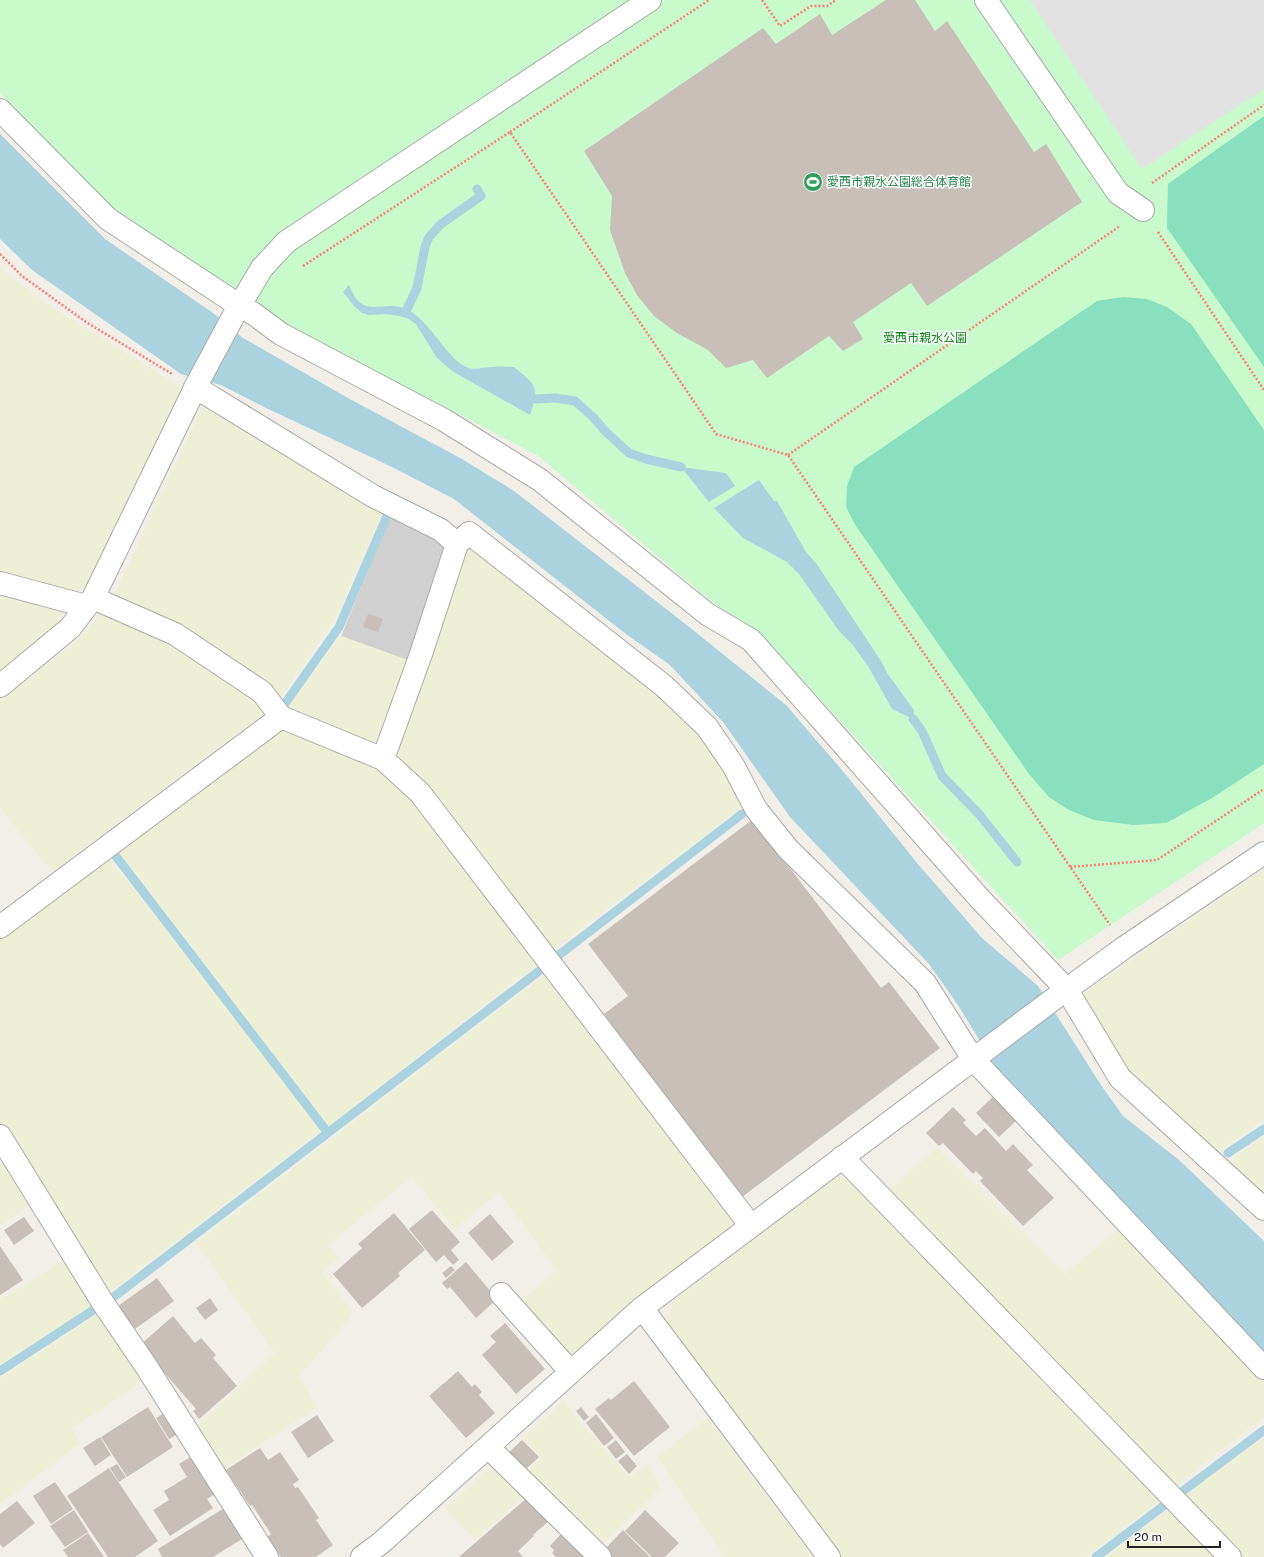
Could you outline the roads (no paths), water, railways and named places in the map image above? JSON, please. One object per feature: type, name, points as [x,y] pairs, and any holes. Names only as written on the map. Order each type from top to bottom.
[{"type":"street","points":[[0,686],[70,628],[90,602],[196,385],[262,268],[286,242],[650,0]]},
{"type":"street","points":[[986,0],[1118,193],[1143,210]]},
{"type":"street","points":[[0,110],[108,219],[237,310],[254,314],[281,334],[444,420],[540,480],[708,614],[751,640],[1063,992],[1120,1078],[1264,1209]]},
{"type":"street","points":[[196,385],[373,496],[441,530],[457,544]]},
{"type":"street","points":[[383,759],[421,654],[457,544],[469,533],[664,686],[706,727],[733,765],[756,809],[788,849],[925,983],[975,1057],[1264,1368]]},
{"type":"street","points":[[0,583],[90,602],[174,634],[262,692],[280,717],[383,759],[420,793],[752,1226]]},
{"type":"street","points":[[0,927],[280,717]]},
{"type":"street","points":[[362,1557],[381,1543],[642,1308],[1063,992],[1125,947],[1264,853]]},
{"type":"street","points":[[0,1136],[104,1303],[268,1557]]},
{"type":"street","points":[[842,1157],[1230,1557]]},
{"type":"street","points":[[501,1294],[571,1372]]},
{"type":"street","points":[[642,1308],[829,1557]]},
{"type":"street","points":[[488,1447],[600,1557]]},
{"type":"water","points":[[0,134],[105,239],[216,315],[243,338],[348,398],[462,459],[514,491],[683,622],[786,705],[847,776],[917,863],[982,938],[1038,986],[1101,1085],[1123,1116],[1179,1160],[1264,1241],[1264,1353],[997,1069],[958,1005],[929,964],[790,817],[723,722],[670,665],[626,634],[454,499],[392,467],[266,408],[221,385],[181,374],[32,270],[0,239]]},
{"type":"water","points":[[349,285],[355,297],[361,303],[368,306],[401,307],[410,311],[425,324],[462,365],[474,369],[514,367],[527,378],[534,387],[535,398],[530,415],[452,371],[437,358],[416,324],[407,318],[386,314],[369,315],[362,313],[354,306],[343,292]]},
{"type":"water","points":[[681,467],[726,473],[735,486],[709,502]]},
{"type":"water","points":[[759,480],[774,501],[777,501],[806,552],[816,563],[881,661],[887,673],[914,710],[913,719],[892,709],[868,666],[852,644],[839,631],[799,574],[787,562],[743,538],[714,508]]},
{"type":"waterway","points":[[407,309],[417,288],[425,247],[429,237],[441,224],[481,196],[477,189]]},
{"type":"waterway","points":[[536,399],[555,398],[575,401],[629,453],[646,459],[681,467]]},
{"type":"waterway","points":[[284,705],[339,627],[387,516]]},
{"type":"waterway","points":[[913,719],[922,731],[942,776],[979,814],[1017,862]]},
{"type":"waterway","points":[[559,955],[742,814]]},
{"type":"waterway","points":[[115,855],[328,1133]]},
{"type":"waterway","points":[[115,1296],[543,968]]},
{"type":"waterway","points":[[1228,1153],[1264,1129]]},
{"type":"waterway","points":[[0,1371],[95,1309]]},
{"type":"waterway","points":[[1179,1494],[1264,1430]]},
{"type":"waterway","points":[[1096,1557],[1166,1504]]},
{"type":"place","name":"愛西市親水公園総合体育館","points":[[813,182]]},
{"type":"park label","name":"愛西市親水公園","points":[[925,338]]}]
